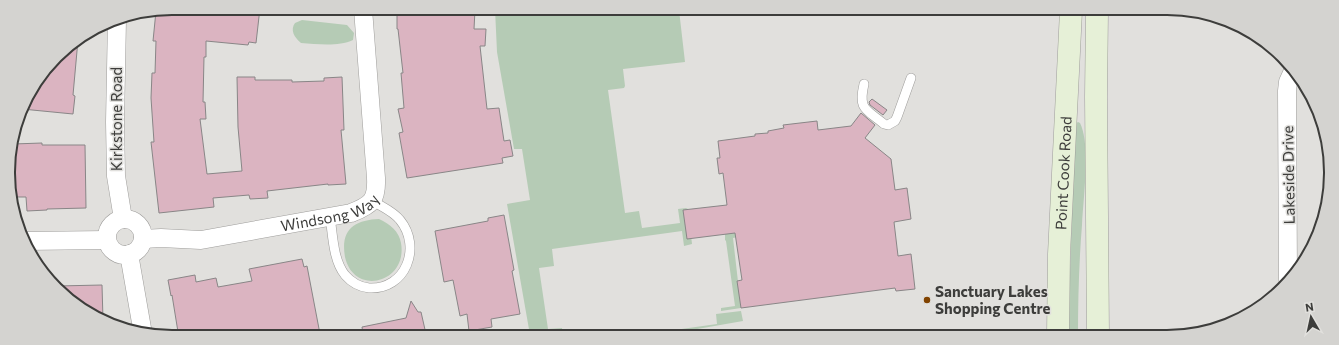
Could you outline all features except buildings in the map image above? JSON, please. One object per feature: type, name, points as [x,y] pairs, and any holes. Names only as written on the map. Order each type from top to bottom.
[{"type":"main road","name":"Point Cook Road","points":[[1058,330],[1059,254],[1071,15]]},
{"type":"main road","name":"Point Cook Road","points":[[1097,15],[1096,97],[1098,330]]},
{"type":"main road","points":[[1066,97],[1096,97]]},
{"type":"main road","points":[[1085,330],[1097,261]]},
{"type":"street","name":"Windsong Way","points":[[143,239],[161,238],[201,240],[351,213],[361,209],[373,201],[376,189],[376,178],[363,15]]},
{"type":"street","name":"Kirkstone Road","points":[[117,25],[114,122],[116,176],[123,219]]},
{"type":"street","name":"Lakeside Drive","points":[[1288,272],[1287,91],[1288,82],[1291,77]]},
{"type":"street","points":[[123,219],[128,219],[138,224],[143,239],[137,250],[123,255],[117,253],[109,246],[106,234],[112,223],[123,219]]},
{"type":"street","points":[[31,241],[107,240]]},
{"type":"street","points":[[129,254],[142,327]]},
{"type":"lane","points":[[864,84],[861,99],[863,106],[884,124],[891,124],[897,117],[911,78]]},
{"type":"lane","points":[[330,217],[337,261],[346,276],[357,285],[366,288],[385,286],[392,283],[404,271],[410,251],[409,242],[401,221],[392,213],[373,201]]},
{"type":"green space","points":[[495,15],[680,15],[685,62],[623,69],[624,88],[608,90],[625,213],[639,211],[642,228],[680,223],[678,209],[686,208],[688,209],[692,244],[684,246],[682,231],[552,249],[554,266],[539,268],[548,329],[562,328],[562,330],[529,330],[507,204],[530,200],[522,149],[514,149],[497,52]]},
{"type":"green space","points":[[302,20],[347,25],[354,33],[353,40],[341,44],[301,43],[296,38],[293,28],[295,23]]},
{"type":"green space","points":[[1078,122],[1080,123],[1083,133],[1086,158],[1079,267],[1078,330],[1068,330],[1075,124]]},
{"type":"green space","points":[[379,219],[387,223],[396,231],[401,243],[401,257],[396,268],[389,276],[379,280],[369,281],[359,277],[350,270],[345,257],[345,239],[347,233],[356,224],[363,221]]},
{"type":"green space","points":[[737,229],[738,237],[733,238],[741,308],[721,311],[721,308],[735,306],[725,234]]},
{"type":"green space","points":[[741,311],[743,321],[692,330],[674,330],[717,324],[716,314]]},
{"type":"place","name":"Sanctuary Lakes Shopping Centre","points":[[927,300]]}]
